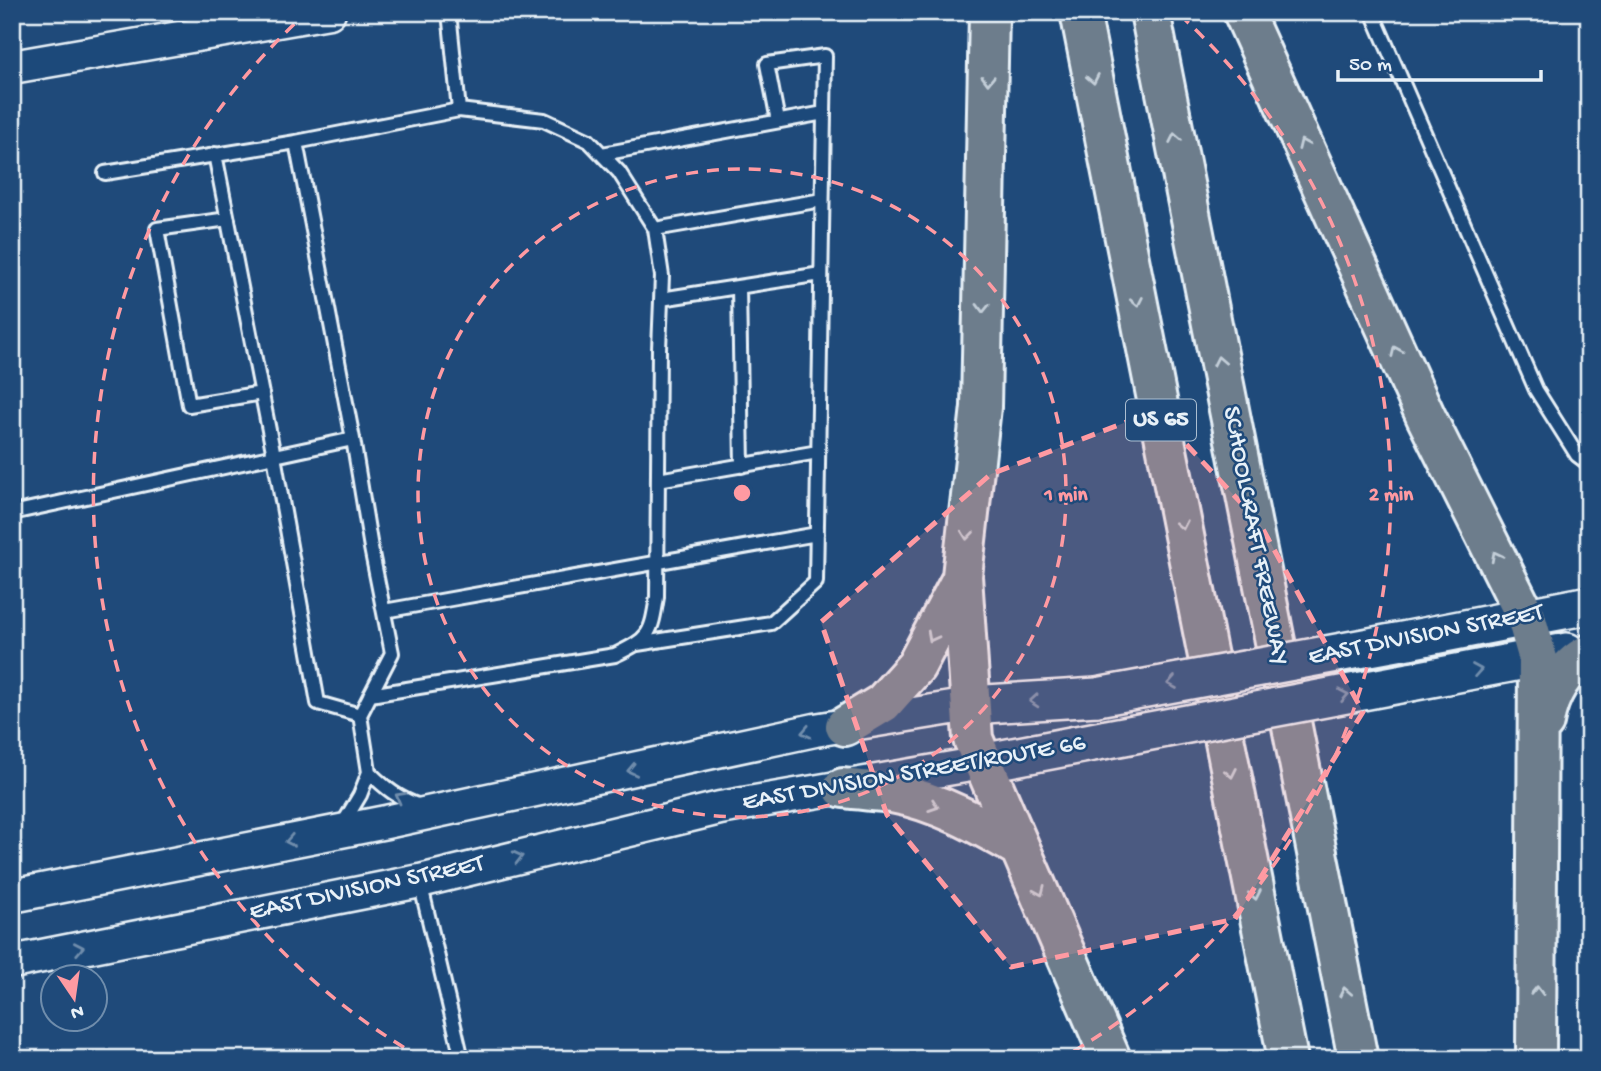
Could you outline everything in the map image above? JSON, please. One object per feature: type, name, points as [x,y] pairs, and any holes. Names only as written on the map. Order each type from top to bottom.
[{"type":"highway","points":[[989,12],[981,407],[962,576],[973,739],[1111,1059]]},
{"type":"highway","name":"US 65","points":[[1080,12],[1288,1059]]},
{"type":"highway","name":"SCHOOLCRAFT FREEWAY","points":[[1150,12],[1359,1059]]},
{"type":"highway","points":[[1243,12],[1426,417],[1526,617],[1538,659],[1536,1059]]},
{"type":"highway","points":[[845,726],[883,703],[916,666],[962,576]]},
{"type":"highway","points":[[1539,755],[1547,706],[1570,668],[1589,654]]},
{"type":"highway","points":[[843,789],[893,793],[934,805],[975,821],[1020,848]]},
{"type":"main road","name":"EAST DIVISION STREET","points":[[1097,697],[1589,605]]},
{"type":"main road","name":"EAST DIVISION STREET","points":[[1108,739],[1589,648]]},
{"type":"main road","name":"EAST DIVISION STREET/ROUTE 66","points":[[970,705],[1097,697]]},
{"type":"main road","name":"EAST DIVISION STREET/ROUTE 66","points":[[982,763],[1108,739]]},
{"type":"street","points":[[12,67],[329,12]]},
{"type":"street","name":"EAST DIVISION STREET/ROUTE 66","points":[[437,812],[845,726],[970,705]]},
{"type":"street","name":"EAST DIVISION STREET/ROUTE 66","points":[[720,808],[982,763]]},
{"type":"street","name":"EAST DIVISION STREET","points":[[12,962],[419,881],[720,808]]},
{"type":"street","points":[[20,891],[437,812]]},
{"type":"lane","points":[[449,12],[460,110]]},
{"type":"lane","points":[[1372,12],[1536,390],[1577,455],[1589,464]]},
{"type":"lane","points":[[370,695],[615,655],[637,644],[771,623],[816,582],[825,56],[767,64],[778,121]]},
{"type":"lane","points":[[105,173],[296,142],[460,110],[544,120],[589,141],[620,172],[654,229],[662,276],[657,597],[652,628],[637,644]]},
{"type":"lane","points":[[602,154],[824,113]]},
{"type":"lane","points":[[296,142],[354,439],[392,653],[360,715],[369,772],[350,815],[338,832]]},
{"type":"lane","points":[[215,154],[274,456],[318,703],[360,715]]},
{"type":"lane","points":[[654,229],[822,200]]},
{"type":"lane","points":[[228,219],[156,229],[189,405],[262,393]]},
{"type":"lane","points":[[661,299],[821,274]]},
{"type":"lane","points":[[739,286],[742,466]]},
{"type":"lane","points":[[12,513],[354,439]]},
{"type":"lane","points":[[658,480],[818,452]]},
{"type":"lane","points":[[384,611],[817,534]]},
{"type":"lane","points":[[369,772],[386,789],[404,801],[437,812]]},
{"type":"lane","points":[[419,881],[462,1059]]},
{"type":"highlighted area","points":[[1155,411],[1259,522],[1363,712],[1235,919],[1011,967],[887,815],[821,622],[991,474]]}]
